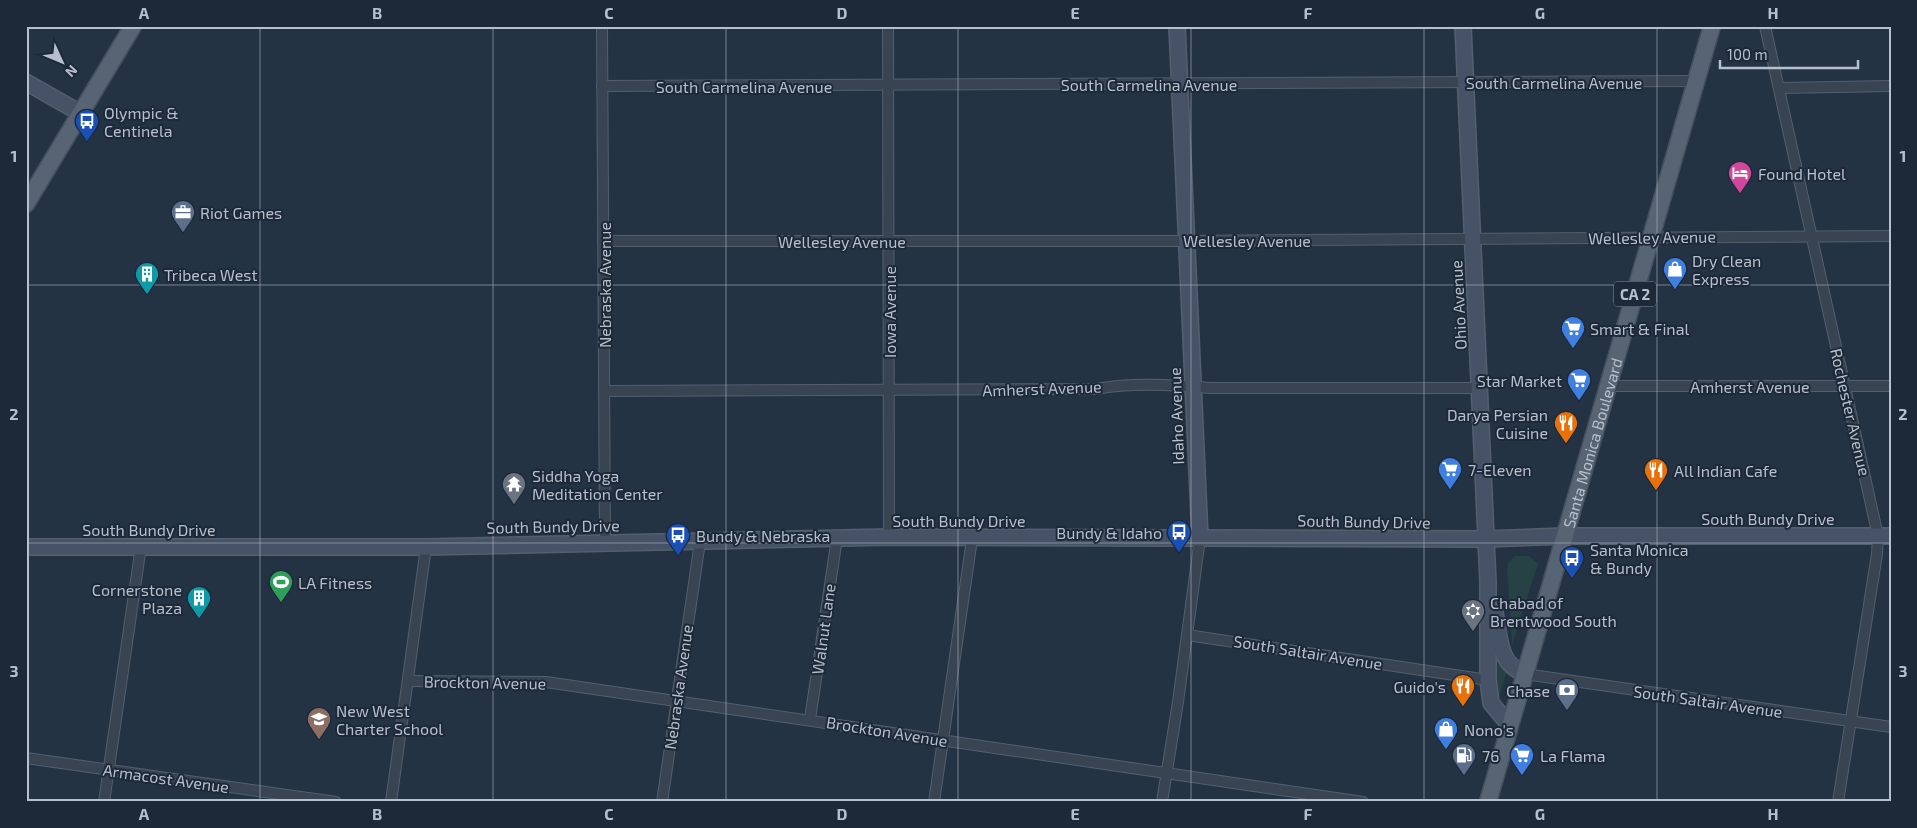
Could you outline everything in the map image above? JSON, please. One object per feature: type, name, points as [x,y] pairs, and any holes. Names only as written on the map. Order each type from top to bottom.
[{"type":"main road","points":[[26,204],[82,114],[133,26]]},
{"type":"main road","name":"Idaho Avenue","points":[[1177,26],[1200,538]]},
{"type":"main road","name":"Ohio Avenue","points":[[1463,26],[1488,582],[1488,680],[1491,703],[1510,726]]},
{"type":"main road","name":"Santa Monica Boulevard","points":[[1488,802],[1712,26]]},
{"type":"main road","points":[[26,82],[82,114]]},
{"type":"main road","name":"South Bundy Drive","points":[[26,547],[426,547],[889,537],[972,539],[1486,539],[1565,536],[1884,536]]},
{"type":"main road","name":"Ohio Avenue","points":[[1488,582],[1506,662],[1514,670],[1525,674]]},
{"type":"street","name":"Nebraska Avenue","points":[[602,26],[605,543]]},
{"type":"street","name":"Iowa Avenue","points":[[888,26],[889,537]]},
{"type":"street","name":"Rochester Avenue","points":[[1765,26],[1846,386],[1884,536],[1877,554],[1838,802]]},
{"type":"street","name":"South Carmelina Avenue","points":[[602,86],[1696,82]]},
{"type":"street","points":[[1779,88],[1891,86]]},
{"type":"street","name":"Wellesley Avenue","points":[[603,241],[1186,241],[1652,236],[1891,236]]},
{"type":"street","name":"Amherst Avenue","points":[[604,391],[1096,389],[1114,386],[1179,384],[1193,387],[1479,388]]},
{"type":"street","name":"Amherst Avenue","points":[[1608,386],[1891,386]]},
{"type":"street","name":"Walnut Lane","points":[[810,719],[837,538]]},
{"type":"street","name":"Idaho Avenue","points":[[1162,802],[1200,538]]},
{"type":"street","points":[[934,802],[972,539]]},
{"type":"street","name":"Nebraska Avenue","points":[[662,802],[700,542]]},
{"type":"street","points":[[104,802],[141,546]]},
{"type":"street","points":[[391,802],[426,547]]},
{"type":"street","name":"South Saltair Avenue","points":[[1187,635],[1488,680]]},
{"type":"street","name":"South Saltair Avenue","points":[[1525,674],[1891,727]]},
{"type":"street","name":"Brockton Avenue","points":[[409,681],[546,682],[810,719],[1363,802]]},
{"type":"street","name":"Armacost Avenue","points":[[26,758],[336,802]]},
{"type":"green space","points":[[1514,556],[1529,556],[1538,564],[1512,644],[1507,565]]},
{"type":"green space","points":[[1495,627],[1507,670],[1497,704],[1495,701]]},
{"type":"place","name":"Olympic & Centinela","points":[[87,142]]},
{"type":"place","name":"Found Hotel","points":[[1740,194]]},
{"type":"place","name":"Riot Games","points":[[183,233]]},
{"type":"place","name":"Dry Clean Express","points":[[1675,290]]},
{"type":"place","name":"Tribeca West","points":[[147,295]]},
{"type":"place","name":"Smart & Final","points":[[1573,349]]},
{"type":"place","name":"Star Market","points":[[1579,401]]},
{"type":"place","name":"Darya Persian Cuisine","points":[[1566,444]]},
{"type":"place","name":"7-Eleven","points":[[1450,490]]},
{"type":"place","name":"All Indian Cafe","points":[[1656,491]]},
{"type":"place","name":"Siddha Yoga Meditation Center","points":[[514,505]]},
{"type":"place","name":"Bundy & Idaho","points":[[1179,553]]},
{"type":"place","name":"Bundy & Nebraska","points":[[678,556]]},
{"type":"place","name":"Santa Monica & Bundy","points":[[1572,579]]},
{"type":"place","name":"LA Fitness","points":[[281,603]]},
{"type":"place","name":"Cornerstone Plaza","points":[[199,619]]},
{"type":"place","name":"Chabad of Brentwood South","points":[[1473,632]]},
{"type":"place","name":"Guido's","points":[[1463,707]]},
{"type":"place","name":"Chase","points":[[1567,711]]},
{"type":"place","name":"New West Charter School","points":[[319,740]]},
{"type":"place","name":"Nono's","points":[[1446,750]]},
{"type":"place","name":"76","points":[[1464,776]]},
{"type":"place","name":"La Flama","points":[[1522,776]]}]
